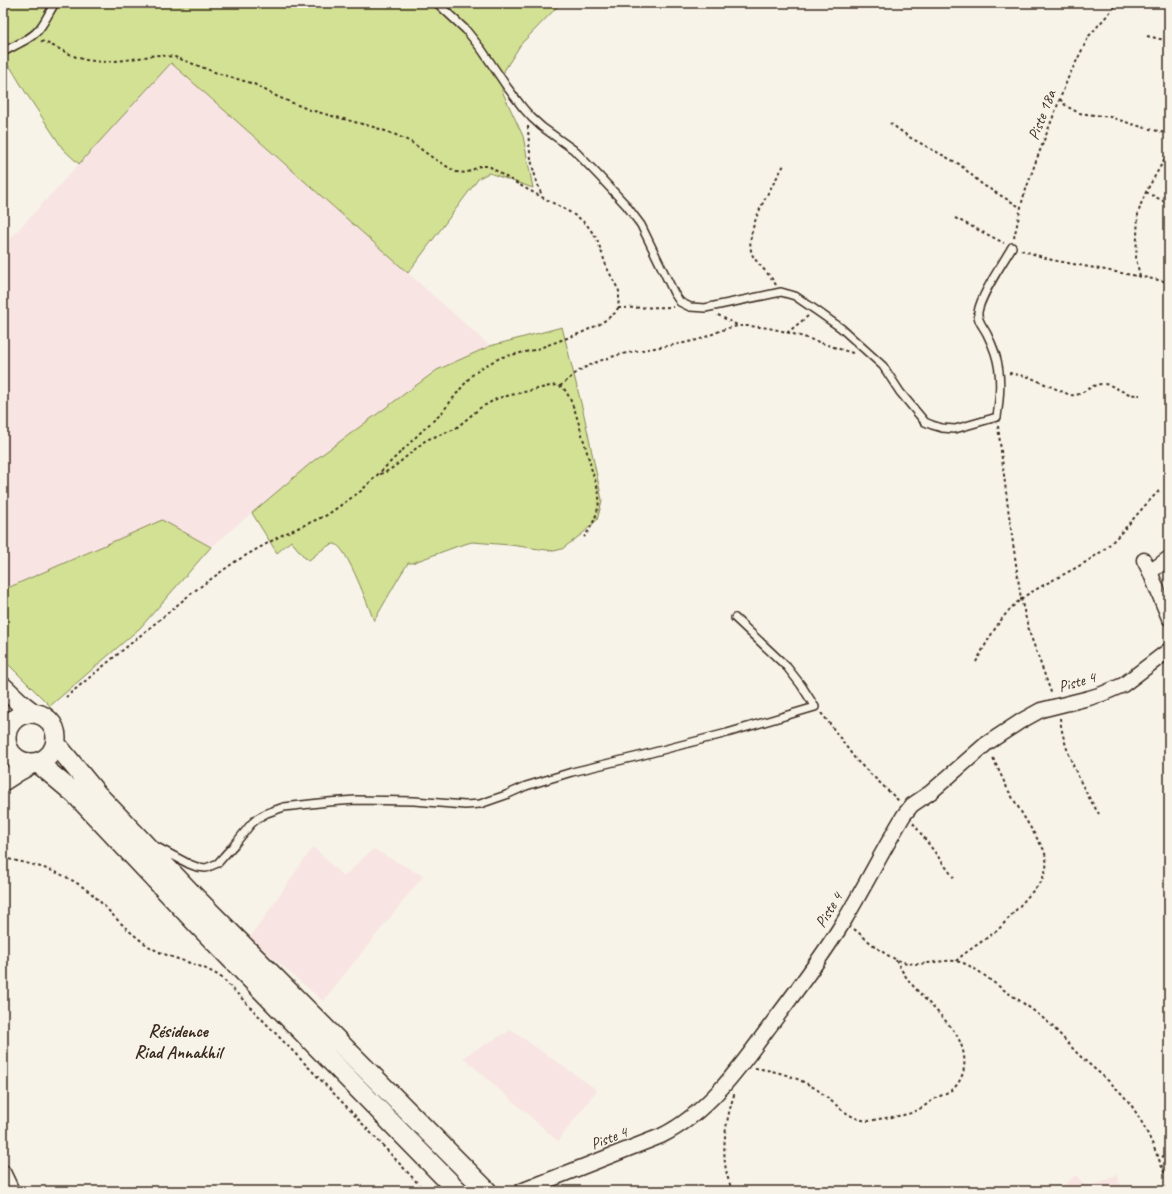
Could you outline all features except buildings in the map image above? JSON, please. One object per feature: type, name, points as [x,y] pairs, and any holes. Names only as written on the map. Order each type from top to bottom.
[{"type":"main road","points":[[3,687],[33,713],[45,717],[53,727],[56,744],[85,780],[136,835],[217,920],[487,1191]]},
{"type":"main road","points":[[33,713],[21,715],[16,718],[5,734],[8,748],[15,758],[20,761],[35,763],[74,794],[211,938],[458,1191]]},
{"type":"main road","points":[[3,781],[17,772],[44,760],[49,756],[56,744]]},
{"type":"street","points":[[1169,558],[1147,566],[1169,618]]},
{"type":"street","name":"Piste 4","points":[[521,1191],[661,1136],[676,1129],[691,1117],[707,1103],[728,1080],[805,980],[844,921],[878,858],[912,805],[931,792],[986,744],[1034,713],[1102,694],[1123,685],[1169,650]]},
{"type":"street","points":[[3,1172],[12,1191]]},
{"type":"lane","points":[[3,52],[29,37],[40,28],[50,10],[56,3]]},
{"type":"lane","points":[[437,3],[466,30],[482,50],[511,93],[528,114],[542,127],[574,150],[626,205],[641,224],[674,294],[680,302],[688,307],[705,308],[781,292],[795,296],[841,328],[860,347],[883,366],[900,392],[925,422],[932,425],[942,428],[955,429],[997,417],[1000,372],[990,341],[978,318],[978,311],[991,283],[1012,247]]},
{"type":"lane","points":[[136,835],[188,864],[197,868],[206,868],[218,863],[251,824],[258,818],[284,807],[356,800],[414,801],[465,805],[480,804],[526,786],[572,772],[727,733],[815,707],[801,684],[787,667],[735,618]]},
{"type":"path","name":"Piste 18a","points":[[1012,247],[1020,207],[1068,78],[1090,36],[1118,3]]},
{"type":"path","points":[[1147,36],[1169,41]]},
{"type":"path","points":[[29,37],[86,60],[102,62],[156,55],[175,57],[217,74],[254,84],[278,97],[310,110],[377,128],[396,135],[410,142],[456,172],[466,173],[480,166],[489,166],[579,218],[587,225],[597,239],[607,268],[619,291],[620,298],[618,308],[615,313],[581,333],[534,350],[502,357],[484,366],[471,376],[440,416],[426,426],[362,491],[327,515],[275,538],[236,561],[192,592],[66,697]]},
{"type":"path","points":[[1060,99],[1066,106],[1079,113],[1110,117],[1169,134]]},
{"type":"path","points":[[528,114],[531,162],[543,197]]},
{"type":"path","points":[[890,123],[910,137],[959,164],[980,182],[1020,207]]},
{"type":"path","points":[[1140,276],[1136,259],[1138,221],[1141,204],[1169,150]]},
{"type":"path","points":[[781,292],[754,256],[750,248],[753,228],[757,215],[784,165]]},
{"type":"path","points":[[1146,192],[1169,204]]},
{"type":"path","points":[[955,218],[1012,247],[1052,260],[1169,282]]},
{"type":"path","points":[[618,308],[688,307]]},
{"type":"path","points":[[705,308],[740,326]]},
{"type":"path","points":[[787,333],[815,310]]},
{"type":"path","points":[[560,386],[578,371],[592,364],[618,355],[697,340],[740,326],[762,328],[787,333],[874,358]]},
{"type":"path","points":[[1000,372],[1006,372],[1029,378],[1074,396],[1082,394],[1093,386],[1104,384],[1110,385],[1128,394],[1140,395]]},
{"type":"path","points":[[379,474],[384,473],[394,467],[426,440],[455,428],[480,408],[498,398],[554,385],[560,386],[568,395],[574,411],[599,494],[595,516],[584,538]]},
{"type":"path","points":[[997,417],[1021,599],[1030,634],[1057,706],[1070,755],[1091,801],[1099,814]]},
{"type":"path","points":[[976,662],[989,637],[1009,610],[1021,599],[1048,582],[1078,567],[1101,552],[1111,544],[1158,491]]},
{"type":"path","points":[[815,707],[827,720],[856,760],[907,811],[954,878]]},
{"type":"path","points":[[956,961],[998,930],[1041,882],[1045,872],[1047,860],[1044,850],[1008,790],[986,744]]},
{"type":"path","points":[[3,858],[21,861],[54,870],[74,880],[93,894],[128,931],[151,947],[174,957],[204,967],[222,978],[345,1105],[425,1191]]},
{"type":"path","points":[[844,921],[881,951],[896,960],[919,964],[942,961],[956,961],[965,964],[978,971],[1039,1014],[1130,1104],[1137,1114],[1169,1184]]},
{"type":"path","points":[[751,1052],[746,1066],[786,1075],[802,1082],[816,1089],[842,1110],[855,1118],[863,1120],[869,1121],[909,1114],[949,1092],[958,1083],[962,1076],[965,1061],[963,1047],[953,1030],[908,981],[896,960]]},
{"type":"path","points":[[733,1191],[727,1173],[724,1146],[729,1116],[736,1090]]},
{"type":"path","points":[[1156,1155],[1162,1156],[1169,1161]]},
{"type":"shaded area","points":[[171,63],[490,346],[437,370],[312,462],[211,547],[162,520],[3,590],[3,247]]},
{"type":"shaded area","points":[[313,847],[344,877],[373,849],[423,876],[323,1001],[250,938]]},
{"type":"shaded area","points":[[511,1030],[597,1090],[558,1141],[463,1057]]},
{"type":"shaded area","points":[[1076,1175],[1087,1189],[1117,1175],[1122,1191],[1058,1191]]},
{"type":"green space","points":[[3,3],[561,3],[521,44],[504,71],[502,91],[523,136],[533,188],[489,173],[479,178],[408,273],[171,63],[79,164],[63,149],[11,68],[3,63]]},
{"type":"green space","points":[[562,327],[584,415],[602,500],[597,520],[582,534],[562,549],[554,551],[472,542],[412,563],[408,563],[374,621],[351,566],[340,548],[335,544],[325,548],[309,560],[305,558],[291,541],[277,553],[252,513],[312,462],[437,370],[490,346]]},
{"type":"green space","points":[[162,520],[211,547],[140,628],[50,706],[3,659],[3,590]]},
{"type":"district","name":"Résidence Riad Annakhil","points":[[178,1041]]}]
